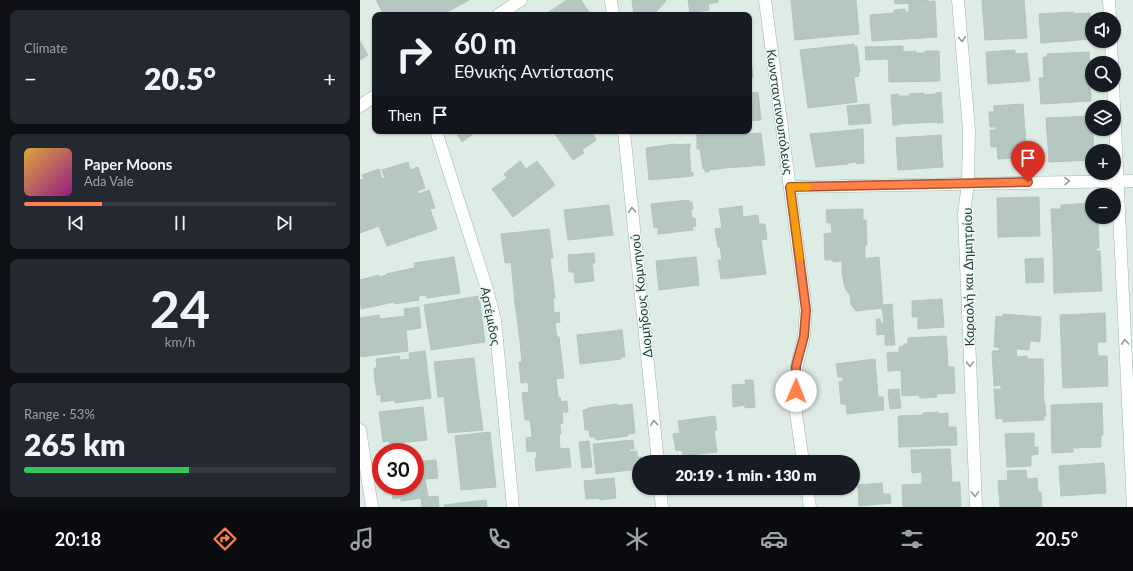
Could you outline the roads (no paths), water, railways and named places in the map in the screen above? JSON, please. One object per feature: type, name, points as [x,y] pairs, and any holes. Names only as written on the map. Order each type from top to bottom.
[{"type":"street","points":[[503,12],[521,0]]},
{"type":"street","points":[[611,0],[612,12]]},
{"type":"street","name":"Κωνσταντινουπόλεως","points":[[765,0],[806,310],[804,336],[796,366],[795,380],[796,413],[803,455]]},
{"type":"street","name":"Καραολή και Δημητρίου","points":[[958,0],[969,130],[968,183],[964,214],[976,507]]},
{"type":"street","points":[[1109,0],[1110,12]]},
{"type":"street","points":[[1113,92],[1116,144]]},
{"type":"street","points":[[360,106],[372,98]]},
{"type":"street","name":"Αρτέμιδος","points":[[437,134],[487,289],[494,320],[513,507]]},
{"type":"street","name":"Διομήδους Κομνηνού","points":[[624,134],[657,455]]},
{"type":"street","points":[[790,187],[1118,180],[1133,181]]},
{"type":"street","points":[[1118,180],[1133,507]]},
{"type":"street","points":[[360,430],[372,507]]},
{"type":"street","points":[[661,495],[662,507]]},
{"type":"street","points":[[808,495],[810,507]]}]
